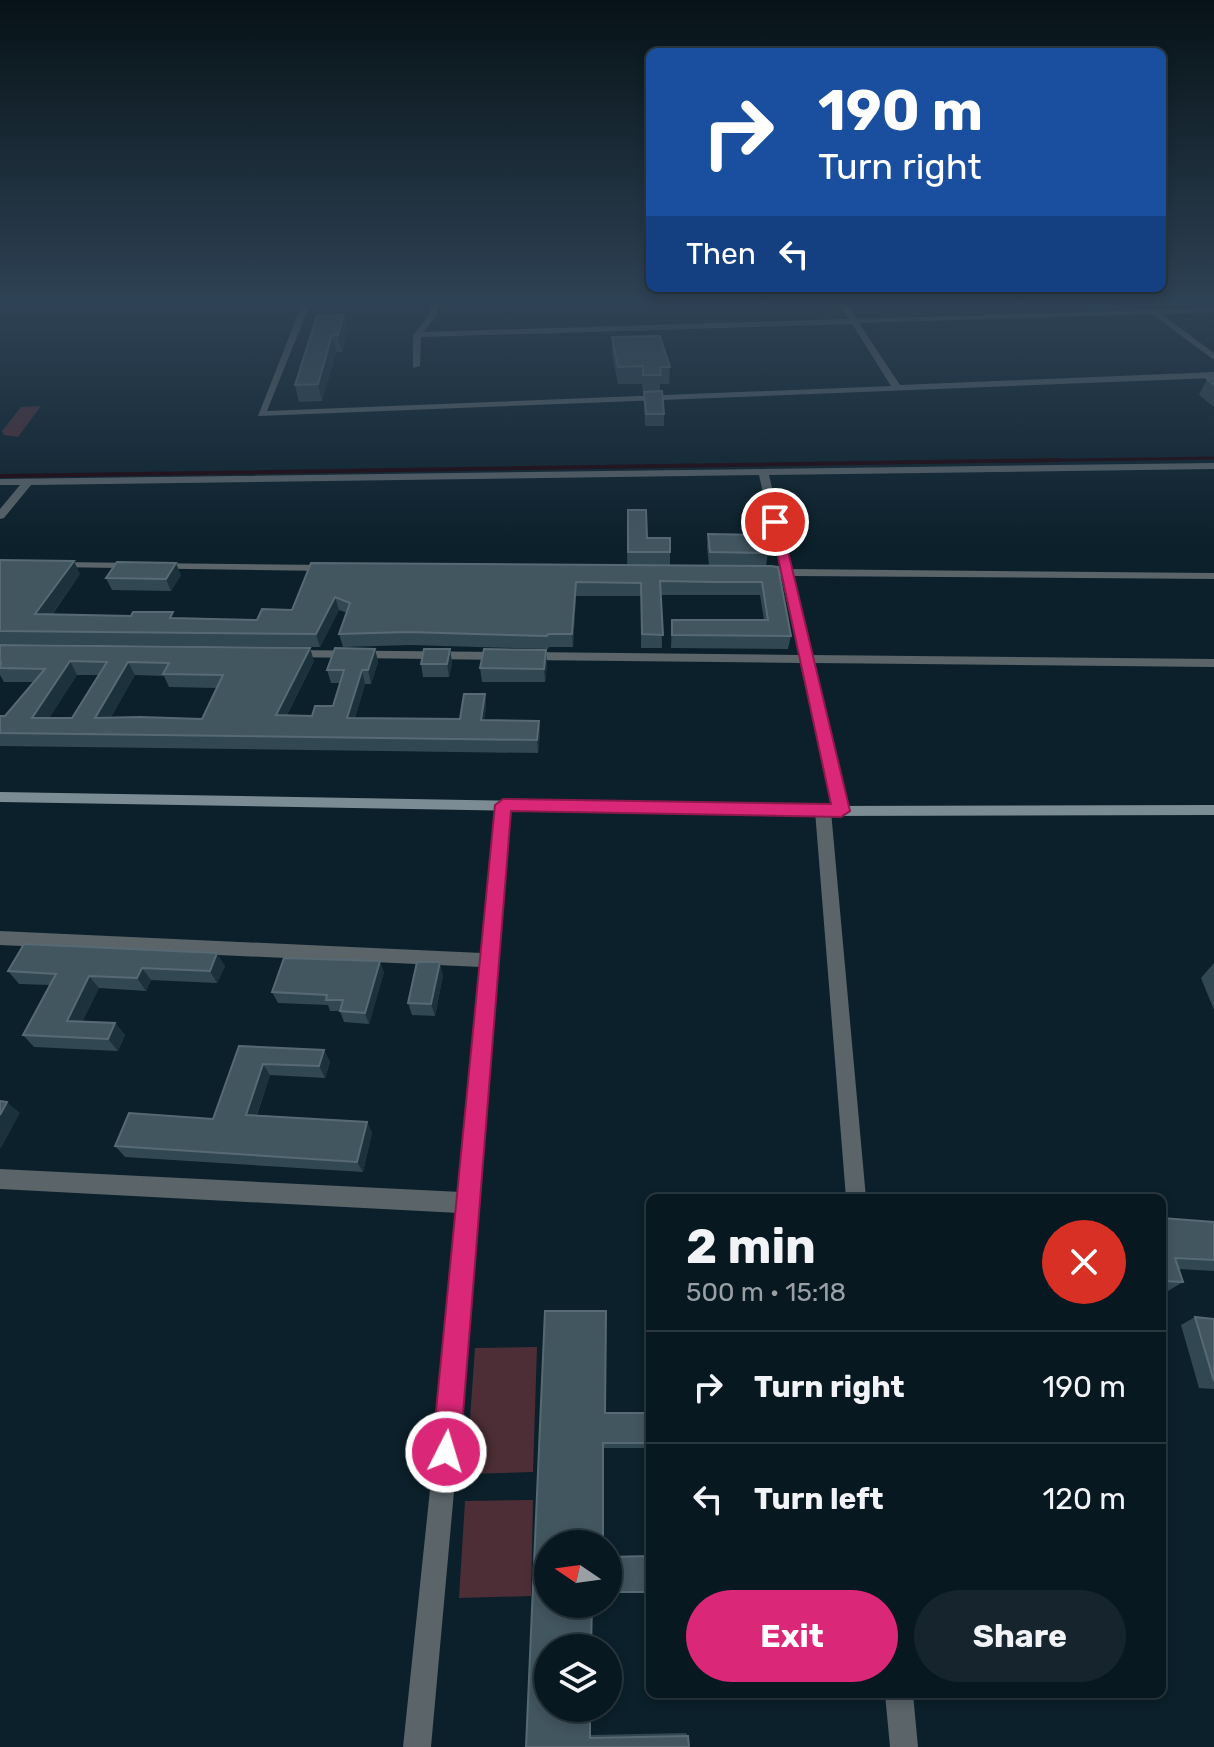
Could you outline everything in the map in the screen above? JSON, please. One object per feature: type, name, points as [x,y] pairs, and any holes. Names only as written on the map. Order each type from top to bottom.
[{"type":"street","points":[[273,386],[261,414],[957,386]]},
{"type":"street","points":[[0,482],[1214,466]]},
{"type":"street","points":[[763,472],[806,659],[832,811],[856,1194]]},
{"type":"street","points":[[0,516],[28,482]]},
{"type":"street","points":[[35,565],[335,568]]},
{"type":"street","points":[[741,572],[1214,576]]},
{"type":"street","points":[[268,653],[1214,663]]},
{"type":"street","points":[[0,797],[832,811],[1214,810]]},
{"type":"street","points":[[417,1747],[470,1203],[503,805]]},
{"type":"street","points":[[0,938],[489,960]]},
{"type":"street","points":[[0,1179],[470,1203]]},
{"type":"street","points":[[899,1698],[904,1747]]},
{"type":"shaded area","points":[[41,406],[18,437],[4,435],[2,431],[21,407]]},
{"type":"shaded area","points":[[537,1347],[533,1472],[466,1474],[475,1348]]},
{"type":"shaded area","points":[[533,1500],[531,1596],[459,1598],[465,1501]]},
{"type":"building","points":[[662,391],[664,414],[646,414],[644,392]]},
{"type":"building","points":[[628,510],[646,510],[647,538],[670,538],[670,552],[628,552]]},
{"type":"building","points":[[708,534],[765,535],[768,553],[710,552]]},
{"type":"building","points":[[0,560],[74,561],[35,614],[131,616],[133,612],[173,612],[170,618],[257,620],[262,609],[292,610],[311,563],[771,566],[778,567],[791,636],[672,635],[672,620],[768,620],[762,582],[660,581],[663,635],[642,634],[641,583],[576,582],[572,634],[339,634],[350,603],[335,597],[316,634],[0,631]]},
{"type":"building","points":[[117,562],[176,563],[166,579],[106,578]]},
{"type":"building","points":[[0,645],[310,648],[276,715],[312,716],[315,706],[333,706],[344,670],[327,670],[335,648],[375,649],[368,670],[362,670],[347,718],[460,719],[464,694],[485,694],[481,720],[539,721],[537,740],[0,733],[0,716],[5,716],[45,669],[0,668]],"holes":[[[70,661],[107,662],[72,718],[32,718]],[[128,662],[169,663],[163,674],[223,675],[202,719],[95,718]]]},
{"type":"building","points":[[424,649],[450,649],[447,664],[421,664]]},
{"type":"building","points":[[484,649],[546,650],[544,669],[480,668]]},
{"type":"building","points":[[24,944],[217,953],[210,971],[142,968],[137,978],[89,976],[67,1021],[115,1023],[108,1039],[23,1035],[56,974],[8,971]]},
{"type":"building","points":[[284,958],[380,961],[365,1013],[340,1011],[343,1000],[326,1000],[327,995],[272,992]]},
{"type":"building","points":[[417,962],[440,962],[431,1004],[408,1003]]},
{"type":"building","points":[[239,1046],[324,1050],[319,1066],[263,1064],[246,1115],[367,1122],[357,1162],[115,1146],[129,1113],[213,1119]]},
{"type":"building","points":[[0,1101],[7,1102],[0,1115]]},
{"type":"building","points":[[1166,1218],[1214,1222],[1214,1260],[1175,1258],[1183,1282],[1166,1281]]},
{"type":"building","points":[[545,1311],[606,1311],[605,1413],[646,1413],[646,1443],[603,1443],[603,1530],[535,1530]]},
{"type":"building","points":[[1195,1317],[1214,1319],[1214,1381]]},
{"type":"building","points":[[646,1556],[646,1592],[622,1592],[622,1557]]},
{"type":"building","points":[[534,1563],[534,1618],[592,1618],[591,1634],[534,1634],[534,1722],[590,1722],[590,1738],[688,1736],[689,1747],[526,1747]]},
{"type":"waterway","points":[[954,462],[1214,458]]},
{"type":"waterway","points":[[954,462],[1059,460]]},
{"type":"waterway","points":[[924,462],[954,462]]},
{"type":"waterway","points":[[0,476],[954,462]]},
{"type":"route","points":[[446,1452],[503,805],[841,811],[775,522]]}]
